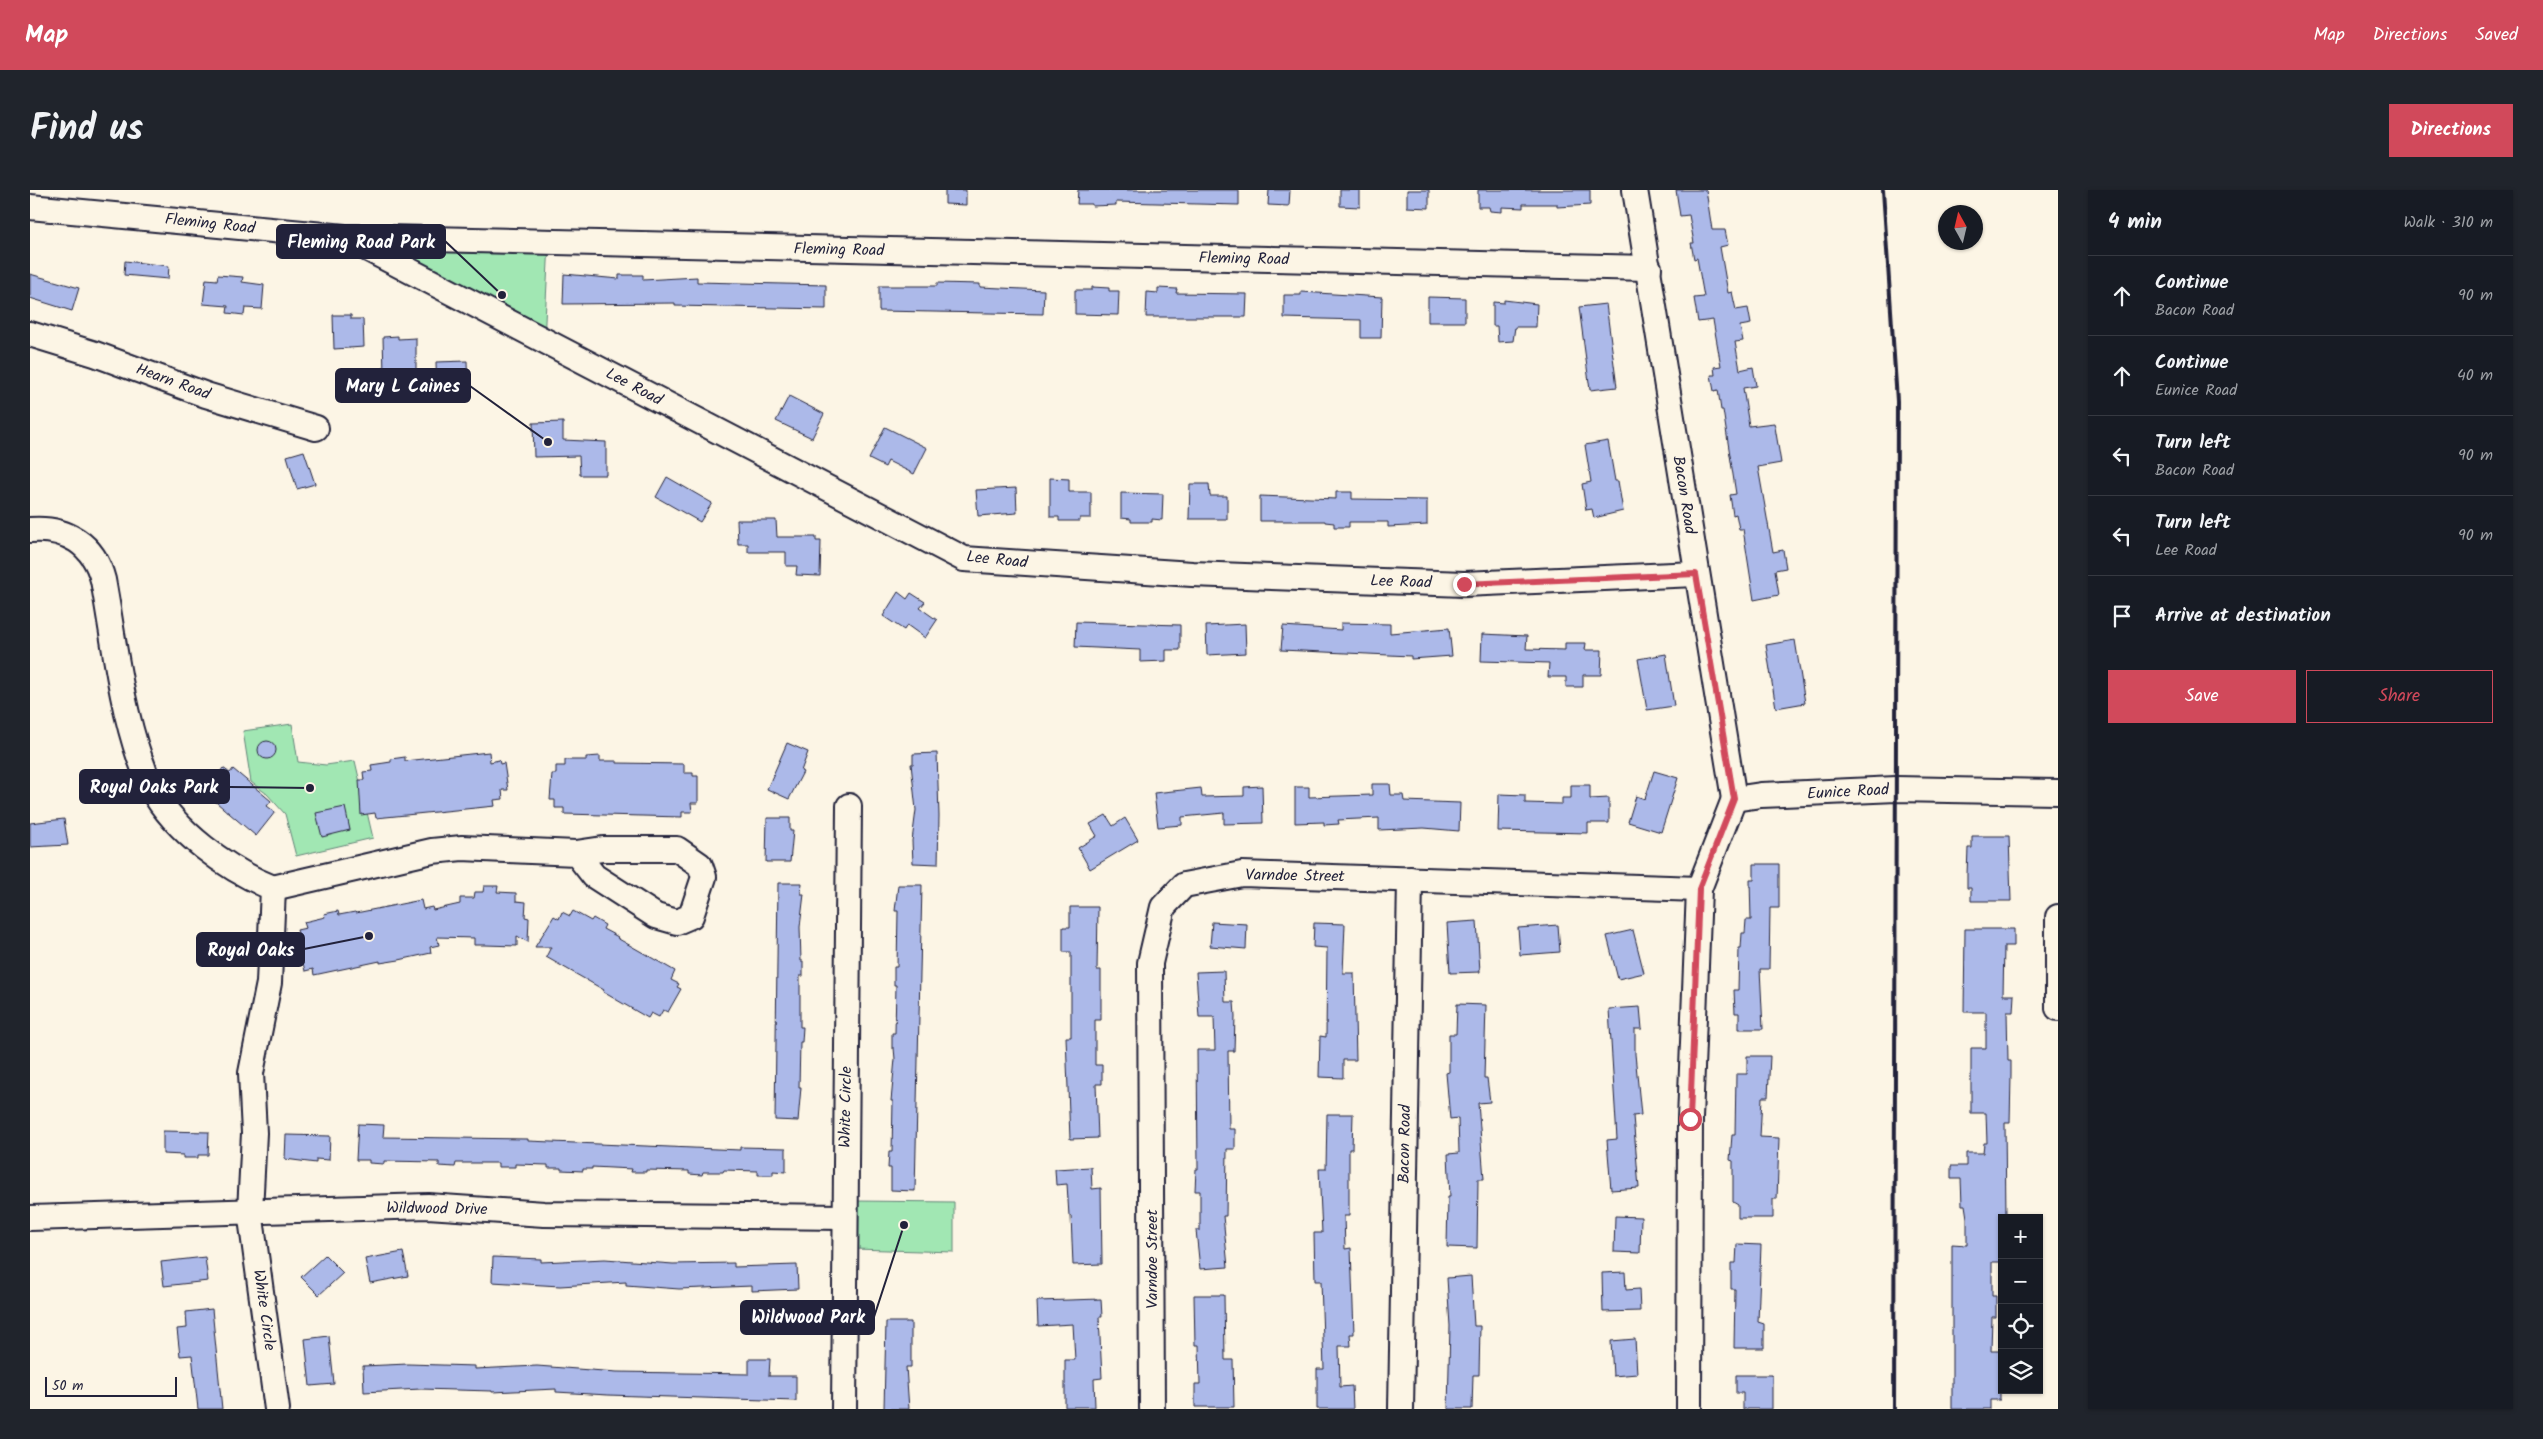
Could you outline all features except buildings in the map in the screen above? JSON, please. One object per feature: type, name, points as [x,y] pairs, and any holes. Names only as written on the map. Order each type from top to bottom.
[{"type":"street","name":"Bacon Road","points":[[1635,190],[1734,799]]},
{"type":"street","name":"Fleming Road","points":[[30,206],[345,237],[1649,268]]},
{"type":"street","name":"Lee Road","points":[[345,237],[964,559],[1192,574],[1464,584],[1696,574]]},
{"type":"street","name":"Hearn Road","points":[[30,334],[95,354],[206,395],[316,428]]},
{"type":"street","points":[[30,530],[49,530],[70,536],[88,549],[98,563],[103,580],[132,735],[150,786],[163,806],[194,837],[230,867],[272,888],[432,851],[462,848],[576,853],[603,849],[676,849],[700,865],[704,877],[691,916],[677,922],[656,916],[594,876],[576,853]]},
{"type":"street","name":"Eunice Road","points":[[1734,799],[1761,795],[1896,789],[2058,792]]},
{"type":"street","points":[[1689,1409],[1690,1119],[1699,889],[1734,799]]},
{"type":"street","name":"White Circle","points":[[844,1409],[849,806]]},
{"type":"street","name":"Varndoe Street","points":[[1152,1409],[1150,964],[1163,908],[1184,886],[1242,874],[1699,889]]},
{"type":"street","name":"Bacon Road","points":[[1402,1409],[1410,879]]},
{"type":"street","name":"White Circle","points":[[272,888],[269,982],[251,1073],[254,1133],[250,1211],[277,1409]]},
{"type":"street","points":[[2058,917],[2058,1008]]},
{"type":"street","name":"Wildwood Drive","points":[[30,1218],[428,1206],[544,1214],[845,1216]]},
{"type":"green space","points":[[375,238],[549,243],[544,341]]},
{"type":"green space","points":[[292,724],[298,762],[326,765],[355,761],[373,838],[296,856],[285,814],[267,794],[251,782],[243,731]]},
{"type":"green space","points":[[855,1201],[954,1202],[954,1252],[854,1249]]},
{"type":"railway","points":[[1883,190],[1897,401],[1894,1409]]},
{"type":"place","name":"Fleming Road Park","points":[[502,295]]},
{"type":"place","name":"Mary L Caines","points":[[548,442]]},
{"type":"place","name":"Royal Oaks Park","points":[[310,788]]},
{"type":"place","name":"Royal Oaks","points":[[369,936]]},
{"type":"place","name":"Wildwood Park","points":[[904,1225]]},
{"type":"route","points":[[1464,584],[1696,574],[1734,799],[1699,889],[1690,1119]]}]
